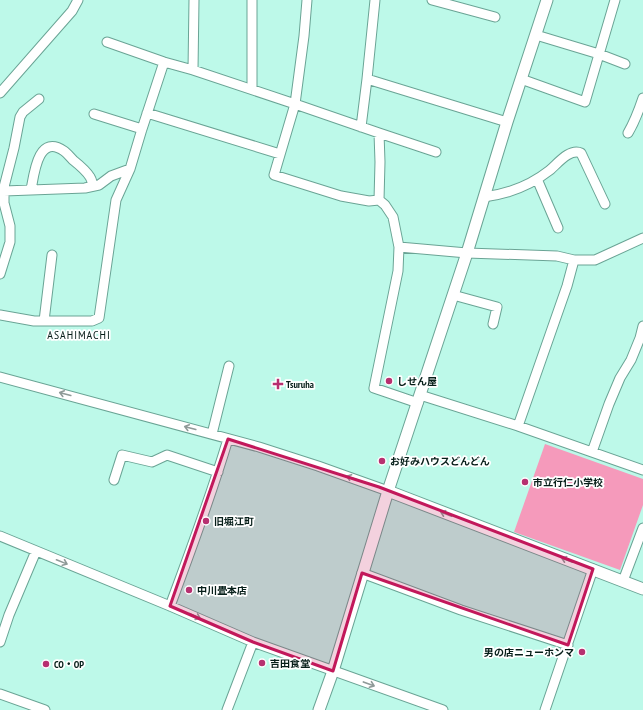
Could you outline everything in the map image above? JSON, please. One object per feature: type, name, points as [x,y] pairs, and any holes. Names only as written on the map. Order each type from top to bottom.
[{"type":"street","points":[[0,93],[72,11],[78,0]]},
{"type":"street","points":[[193,70],[194,0]]},
{"type":"street","points":[[252,0],[252,90]]},
{"type":"street","points":[[307,0],[296,104],[274,175],[341,196],[369,201],[379,200]]},
{"type":"street","points":[[361,127],[375,0]]},
{"type":"street","points":[[432,0],[495,17]]},
{"type":"street","points":[[320,710],[388,491],[467,253],[507,122],[547,0]]},
{"type":"street","points":[[521,79],[585,102],[615,0]]},
{"type":"street","points":[[536,35],[599,54],[625,64]]},
{"type":"street","points":[[107,42],[436,152]]},
{"type":"street","points":[[0,314],[34,322],[92,321],[99,318],[116,200],[130,169],[164,62]]},
{"type":"street","points":[[367,79],[507,122]]},
{"type":"street","points":[[628,133],[634,124],[643,98]]},
{"type":"street","points":[[0,274],[3,252],[10,242],[10,226],[4,203],[4,187],[20,117],[23,112],[39,99]]},
{"type":"street","points":[[147,113],[280,154]]},
{"type":"street","points":[[94,114],[142,129]]},
{"type":"street","points":[[379,134],[379,200],[393,217],[399,247],[398,271],[374,388],[518,426],[643,470]]},
{"type":"street","points":[[30,190],[38,157],[43,150],[52,147],[58,148],[65,152],[90,176],[93,186]]},
{"type":"street","points":[[484,197],[502,194],[516,189],[537,179],[572,152],[579,152],[581,153],[605,204]]},
{"type":"street","points":[[4,191],[85,188],[99,185],[111,176],[130,169]]},
{"type":"street","points":[[537,179],[558,228]]},
{"type":"street","points":[[399,247],[467,253],[557,256],[574,260],[595,260],[643,238]]},
{"type":"street","points":[[44,321],[52,255]]},
{"type":"street","points":[[518,426],[567,286],[574,260]]},
{"type":"street","points":[[453,295],[497,307],[492,324]]},
{"type":"street","points":[[592,452],[609,404],[620,378],[634,353],[643,326]]},
{"type":"street","points":[[212,434],[229,366]]},
{"type":"street","points":[[0,377],[259,447],[318,466],[388,491],[643,589]]},
{"type":"street","points":[[170,606],[200,526],[228,439]]},
{"type":"street","points":[[114,480],[122,455],[152,462],[167,455],[218,472]]},
{"type":"street","points":[[623,581],[643,528]]},
{"type":"street","points":[[0,536],[253,642],[443,710]]},
{"type":"street","points":[[0,642],[9,615],[36,551]]},
{"type":"street","points":[[546,710],[592,569]]},
{"type":"street","points":[[362,573],[461,610],[568,644]]},
{"type":"street","points":[[227,710],[253,642]]},
{"type":"street","points":[[0,694],[45,710]]},
{"type":"highlighted area","points":[[228,439],[379,487],[593,569],[568,645],[362,573],[333,671],[253,642],[170,606]]},
{"type":"shaded area","points":[[545,444],[643,479],[643,505],[620,570],[514,532]]},
{"type":"place","name":"しせん屋","points":[[389,381]]},
{"type":"place","name":"Tsuruha","points":[[278,384]]},
{"type":"place","name":"お好みハウスどんどん","points":[[382,461]]},
{"type":"place","name":"市立行仁小学校","points":[[525,482]]},
{"type":"place","name":"旧堀江町","points":[[206,521]]},
{"type":"place","name":"中川畳本店","points":[[189,590]]},
{"type":"place","name":"男の店ニューホンマ","points":[[582,652]]},
{"type":"place","name":"吉田食堂","points":[[262,663]]},
{"type":"place","name":"CO・OP","points":[[46,664]]},
{"type":"district","name":"ASAHIMACHI","points":[[79,334]]}]
